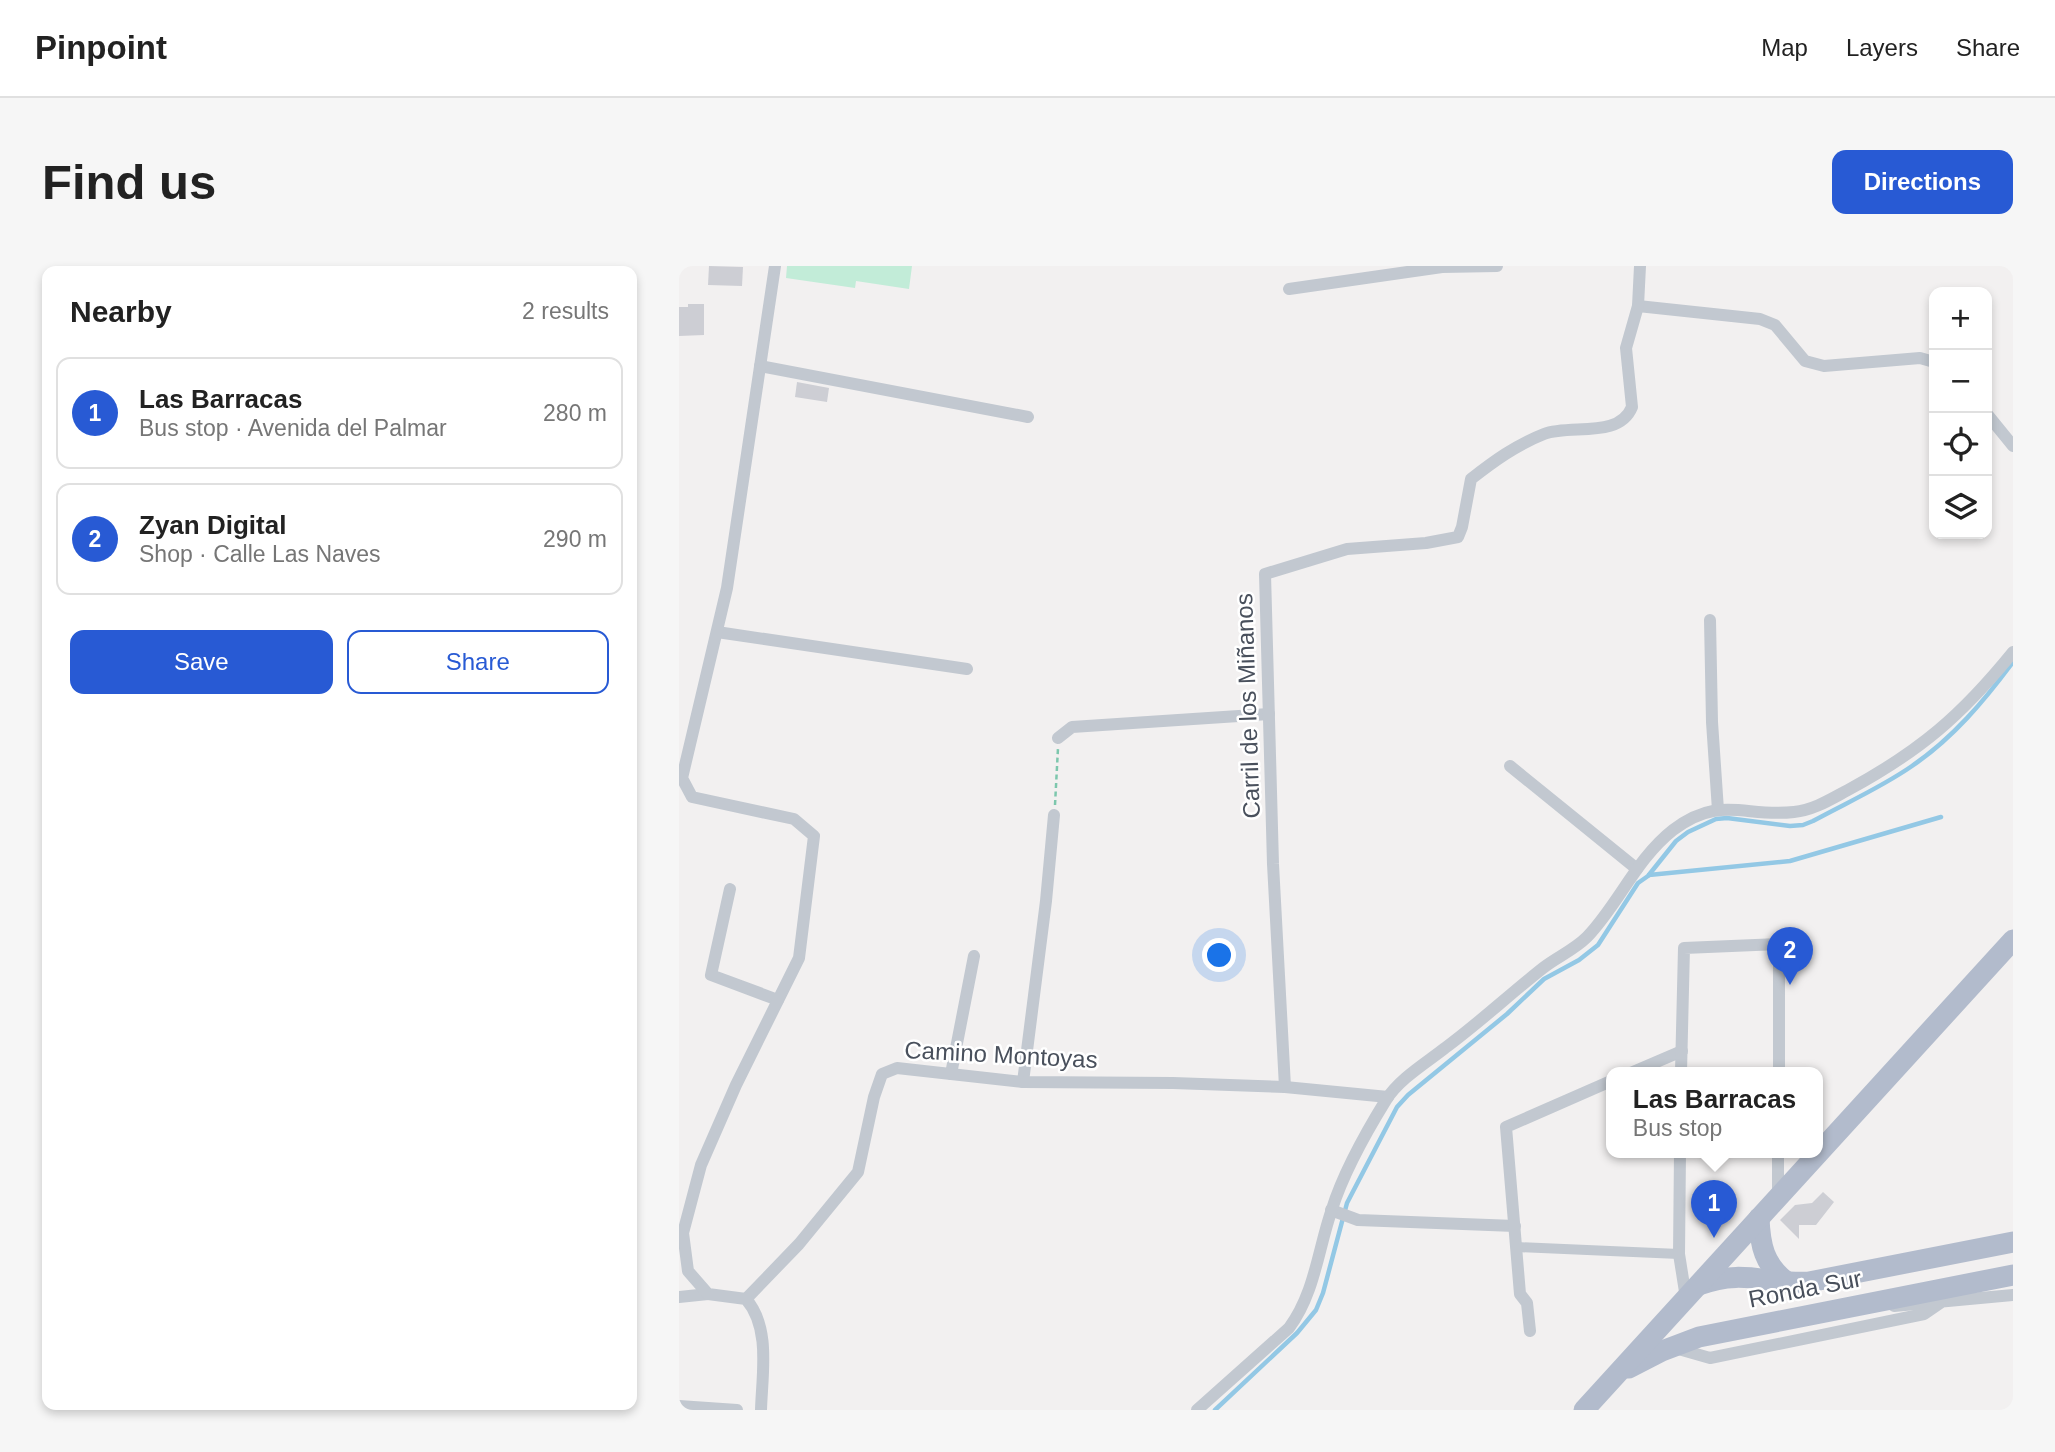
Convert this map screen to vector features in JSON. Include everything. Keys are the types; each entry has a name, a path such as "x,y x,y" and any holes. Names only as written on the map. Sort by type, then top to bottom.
{"main road":[{"path":"1823,1149 2013,940"},
{"path":"1584,1410 1814,1158"},
{"path":"1759,1218 1761,1244 1766,1259 1777,1275 1787,1282"},
{"name":"Ronda Sur","path":"1692,1292 1716,1279 1745,1276 1809,1282 2013,1242"},
{"path":"1815,1314 1801,1306 1800,1297 1804,1293 1874,1277 1897,1265"},
{"name":"Ronda Sur","path":"1615,1376 1671,1347 1709,1335 2013,1275"}],"street":[{"path":"708,1294 688,1271 683,1233 701,1165 736,1084 799,958 814,836 794,818 692,797 682,778 727,588 775,266"},
{"path":"1289,289 1442,267 1497,266"},
{"path":"1640,266 1638,306 1760,319 1775,325 1805,361 1824,366 1920,358 1929,361"},
{"name":"Carril de los Miñanos","path":"1285,1087 1273,864 1265,574 1347,549 1426,543 1458,537 1471,479 1503,453 1547,433 1608,426 1620,422 1632,407 1626,348 1638,306"},
{"path":"760,366 1028,417"},
{"path":"1992,420 2013,446"},
{"path":"1710,620 1712,722 1718,810"},
{"path":"717,632 967,668"},
{"path":"1197,1410 1289,1328 1297,1317 1309,1291 1331,1210 1341,1184 1388,1097 1546,966 1586,938 1637,869 1670,832 1693,818 1718,810 1739,808 1782,813 1805,810 1880,773 1944,728 2013,652"},
{"path":"1058,738 1072,727 1269,714"},
{"path":"1510,766 1637,869"},
{"path":"1023,1082 1054,815"},
{"path":"730,889 711,975 778,1000"},
{"path":"1681,1067 1684,948 1779,944 1779,1067"},
{"path":"951,1074 974,956"},
{"path":"1645,1067 1682,1051"},
{"name":"Camino Montoyas","path":"746,1299 799,1244 858,1172 874,1097 882,1074 897,1068 1023,1082 1285,1087 1388,1097"},
{"path":"1530,1331 1527,1303 1520,1294 1506,1127 1606,1084"},
{"path":"1680,1158 1679,1254 1692,1292"},
{"path":"1778,1158 1778,1198"},
{"path":"1331,1210 1358,1220 1515,1226"},
{"path":"1517,1247 1679,1254"},
{"path":"679,1297 708,1294 746,1299 756,1311 762,1331 761,1410"},
{"path":"1848,1308 1915,1306 2013,1295"},
{"path":"1671,1347 1710,1358 1924,1314 1940,1303"},
{"path":"679,1406 737,1410"}],"path":[{"path":"1054,815 1058,738"}],"green space":[{"path":"787,266 912,266 909,289 856,281 855,288 786,278"}],"building":[{"path":"709,266 743,267 742,286 708,285"},
{"path":"688,304 704,304 704,335 679,336 679,307 688,307"},
{"path":"797,382 829,388 827,402 795,397"},
{"path":"1823,1192 1834,1202 1816,1225 1799,1225 1799,1239 1780,1220 1795,1205 1812,1203"}],"waterway":[{"path":"1215,1410 1297,1333 1316,1310 1347,1203 1397,1107 1544,979 1579,960 1598,945 1638,883 1648,876 1676,841 1688,832 1716,819 1803,825 1864,795 1900,774 1941,743 1979,705 2013,662"},
{"path":"1649,875 1790,861 1941,817"}],"place":[{"name":"Zyan Digital","path":"1790,985"},
{"name":"Las Barracas","path":"1714,1238"}]}
